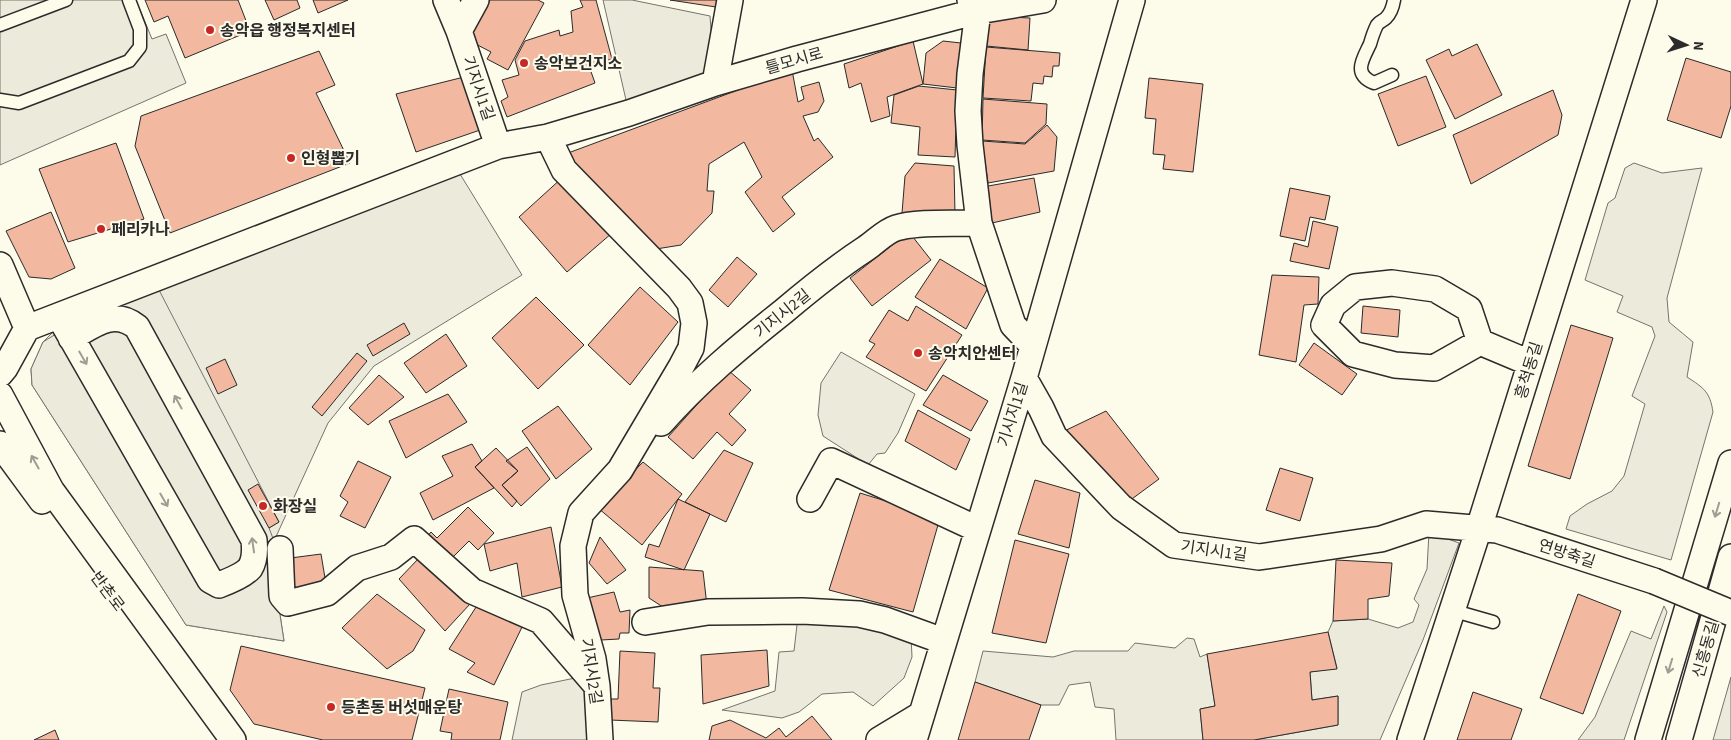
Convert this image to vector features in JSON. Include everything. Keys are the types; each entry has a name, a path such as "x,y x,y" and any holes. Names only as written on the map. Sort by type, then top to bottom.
{"street":[{"name":"기지시1길","path":"446,0 459,31 498,146"},
{"path":"459,31 476,0"},
{"path":"715,83 730,0"},
{"name":"틀모시로","path":"22,338 59,316 498,146 548,137 629,113 715,83 974,5 1044,0"},
{"name":"기시지1길","path":"914,740 1024,378 1132,0"},
{"name":"흥척동길","path":"1410,740 1479,528 1644,0"},
{"path":"974,5 968,111 970,146 980,223 1013,325 1033,346"},
{"name":"기지시2길","path":"548,137 564,170 673,281 690,303 694,322 691,348 620,470"},
{"name":"기지시2길","path":"600,740 597,686 593,659 575,595 573,546 581,512 682,400 736,349 841,265 881,236 896,228 915,225 980,223"},
{"path":"0,264 22,338 0,374"},
{"path":"1480,342 1434,368 1395,365 1353,354 1324,325 1333,305 1355,287 1392,283 1435,289 1469,309 1480,342 1530,363"},
{"path":"0,305 22,338"},
{"path":"59,316 210,580 219,585 230,581 250,568 255,553 254,540 137,327 128,320 116,318 101,321 72,338"},
{"name":"기지시1길","path":"1024,378 1054,436 1121,506 1174,545 1259,556 1382,539 1426,524 1479,528"},
{"path":"0,395 7,442 51,490 233,740"},
{"name":"반촌로","path":"7,442 128,618 215,740"},
{"path":"810,499 831,461 977,528"},
{"path":"1648,740 1731,463"},
{"name":"연방축길","path":"1479,528 1497,530 1654,581 1731,613"},
{"path":"280,549 282,596 288,603 327,593 357,568 391,557 414,539 472,591 541,622 597,686"},
{"name":"신흥동길","path":"1680,740 1731,557"},
{"path":"645,622 708,612 802,611 859,614 885,620 943,641"},
{"path":"879,740 922,714"}],"lane":[{"path":"0,25 66,0"},
{"path":"0,100 19,103 129,61 140,47 140,29 129,0"},
{"path":"1392,74 1374,83 1368,80 1362,73 1360,66 1375,28 1380,21 1386,18 1394,0"},
{"path":"1451,610 1493,622"}],"shaded area":[{"path":"0,0 136,0 152,39 166,34 186,83 0,165"},
{"path":"603,0 632,0 710,16 715,83 629,113"},
{"path":"1634,163 1662,173 1702,168 1667,298 1669,322 1693,342 1687,377 1698,384 1708,395 1713,412 1671,560 1566,529 1570,516 1587,504 1612,491 1624,476 1645,404 1632,396 1655,336 1652,327 1617,312 1623,296 1585,280 1608,203 1615,198 1625,168"},
{"path":"460,174 522,275 374,366 328,423 274,541 275,582 284,641 186,625 32,385 31,369 43,342 66,319 102,297"},
{"path":"159,290 279,522 269,528 274,541 275,582 284,641 186,625 32,385 31,369 43,342 77,321"},
{"path":"841,352 915,394 898,433 885,453 877,454 868,465 823,436 818,415 821,383"},
{"path":"1429,532 1459,543 1423,640 1380,740 1254,740 1338,725 1338,696 1312,700 1310,672 1337,668 1328,632 1333,621 1368,619 1398,628 1413,622 1419,605 1414,599 1427,569"},
{"path":"1664,606 1667,612 1624,740 1578,740 1595,717 1631,631 1651,639"},
{"path":"798,616 860,620 911,636 912,657 904,678 873,706 853,692 822,694 799,712 782,718 722,710 775,691 779,652 794,651"},
{"path":"1187,638 1194,639 1200,657 1207,654 1215,706 1200,709 1203,740 1116,740 1114,709 1095,707 1090,682 1069,685 1059,705 1041,705 975,682 983,651 1053,657 1074,651 1128,651 1135,643 1175,648"},
{"path":"580,677 597,686 600,740 512,740 522,692 541,685"},
{"path":"1731,677 1731,740 1713,740"}],"building":[{"path":"145,0 238,0 250,31 185,58 168,16 154,22"},
{"path":"265,0 297,0 300,8 274,20"},
{"path":"313,0 348,0 318,13"},
{"path":"490,0 538,0 544,3 508,70 487,59 491,52 468,40"},
{"name":"송악보건지소","path":"580,0 596,0 612,59 589,66 595,83 507,117 501,101 508,97 502,80 519,75 515,60 525,41 559,30 560,36 573,32 571,11 583,7"},
{"path":"670,0 717,0 716,7"},
{"path":"989,16 1030,18 1028,50 986,46"},
{"path":"913,41 923,84 887,97 890,116 871,122 861,83 849,88 844,64"},
{"path":"943,41 961,43 957,88 923,84 926,53"},
{"path":"1477,44 1502,95 1455,119 1426,60 1449,49 1452,56"},
{"path":"986,47 1060,53 1059,66 1053,66 1052,77 1044,76 1043,84 1033,83 1031,101 983,98"},
{"path":"319,51 335,85 316,93 350,163 170,233 135,146 141,116"},
{"path":"1686,58 1731,72 1731,106 1721,138 1667,120"},
{"path":"792,70 798,102 804,99 801,87 819,82 824,101 818,112 803,116 814,141 818,138 833,157 782,197 795,214 773,232 745,192 762,177 744,142 709,164 707,191 714,191 712,213 681,245 656,249 560,156"},
{"path":"1426,76 1446,127 1398,146 1378,94"},
{"path":"464,77 486,128 416,152 396,94"},
{"path":"1149,78 1203,84 1193,172 1163,169 1165,155 1153,154 1156,119 1145,118"},
{"path":"919,86 957,90 955,157 918,155 920,127 891,123 894,95"},
{"path":"1553,90 1562,115 1558,135 1471,184 1453,135"},
{"path":"983,99 1047,104 1046,124 1025,143 982,140"},
{"path":"1047,125 1057,137 1054,171 988,183 982,141 1025,144"},
{"path":"116,143 144,219 68,242 39,169"},
{"path":"915,163 954,166 955,214 902,213 905,176"},
{"path":"563,177 612,233 567,272 519,217"},
{"path":"1034,178 1040,212 992,223 988,186"},
{"path":"1290,188 1330,196 1325,220 1310,217 1305,241 1280,236"},
{"path":"51,212 75,268 51,279 29,277 6,231"},
{"path":"1313,221 1338,227 1329,269 1290,261 1294,243 1308,247"},
{"path":"909,232 931,260 872,306 850,278"},
{"path":"737,257 757,274 728,307 709,290"},
{"path":"940,259 988,288 966,329 915,297"},
{"path":"1272,275 1319,277 1318,304 1304,305 1296,362 1259,355"},
{"path":"640,287 678,322 630,385 588,345"},
{"path":"536,297 584,345 538,389 492,338"},
{"path":"916,306 962,335 926,391 866,357 875,344 869,341 889,310 908,321"},
{"path":"1363,306 1400,310 1398,337 1361,333"},
{"path":"404,323 410,334 373,356 367,345"},
{"path":"1571,325 1613,338 1570,479 1528,466"},
{"path":"446,334 467,366 426,393 404,363"},
{"path":"1314,343 1357,374 1342,395 1299,365"},
{"path":"357,353 367,361 322,416 312,407"},
{"path":"225,359 237,385 218,394 206,368"},
{"path":"728,370 751,390 729,414 746,430 732,446 717,432 693,459 668,437"},
{"path":"379,375 404,397 368,425 349,408"},
{"path":"943,375 988,401 971,431 923,405"},
{"path":"448,394 467,422 406,458 389,421"},
{"path":"558,406 592,449 556,479 522,431"},
{"path":"918,410 970,439 956,470 905,441"},
{"path":"1106,411 1159,479 1121,507 1054,436"},
{"path":"472,444 482,461 475,467 494,488 433,520 420,493 453,476 442,456"},
{"path":"527,447 550,479 521,506 502,485 518,471 506,461"},
{"path":"496,448 518,471 502,485 517,501 512,507 475,467"},
{"path":"724,450 753,463 726,522 685,502"},
{"path":"358,461 391,477 365,528 340,516 348,502 340,496"},
{"path":"643,462 682,494 642,545 598,508"},
{"path":"1280,468 1313,478 1300,521 1266,510"},
{"path":"1035,480 1080,493 1069,548 1018,534"},
{"name":"화장실","path":"258,484 279,522 269,528 248,490"},
{"path":"860,493 940,518 913,612 829,590"},
{"path":"678,499 710,514 684,570 645,557 649,544 659,547"},
{"path":"468,507 494,533 478,550 469,541 446,564 423,541 431,532 437,538"},
{"path":"551,527 562,587 522,597 517,563 490,571 484,544"},
{"path":"600,537 626,570 607,584 589,563"},
{"path":"1015,540 1069,554 1046,643 992,633"},
{"path":"321,554 326,584 288,590 283,559"},
{"path":"420,557 470,604 445,631 399,579"},
{"path":"1336,560 1392,563 1389,596 1368,599 1368,619 1333,621"},
{"path":"649,567 703,571 707,606 666,609 649,598"},
{"path":"614,592 620,612 630,610 629,633 620,633 619,639 601,640 587,598"},
{"path":"377,594 425,630 413,651 387,669 342,628"},
{"path":"1578,594 1621,611 1583,714 1540,698"},
{"path":"478,604 523,625 494,685 467,672 475,663 449,649"},
{"path":"1328,632 1337,669 1310,672 1312,700 1338,696 1338,725 1254,740 1203,740 1200,709 1215,706 1207,654"},
{"name":"등촌동 버섯매운탕","path":"241,646 425,688 412,740 323,740 254,724 230,690"},
{"path":"767,650 769,686 703,704 701,655"},
{"path":"620,651 655,653 653,688 660,688 658,722 610,720 611,699 618,699"},
{"path":"975,682 1041,705 1029,740 958,740"},
{"path":"449,689 508,702 500,740 451,740 452,733 440,731"},
{"path":"1473,692 1522,709 1511,740 1457,740"},
{"path":"812,716 832,740 709,740 712,726 730,720 766,738 779,728 786,737"},
{"path":"55,730 59,740 34,740"}],"place":[{"name":"송악읍 행정복지센터","path":"210,30"},
{"name":"송악보건지소","path":"524,63"},
{"name":"인형뽑기","path":"291,158"},
{"name":"페리카나","path":"101,229"},
{"name":"송악치안센터","path":"918,353"},
{"name":"화장실","path":"263,506"},
{"name":"등촌동 버섯매운탕","path":"331,707"}]}
